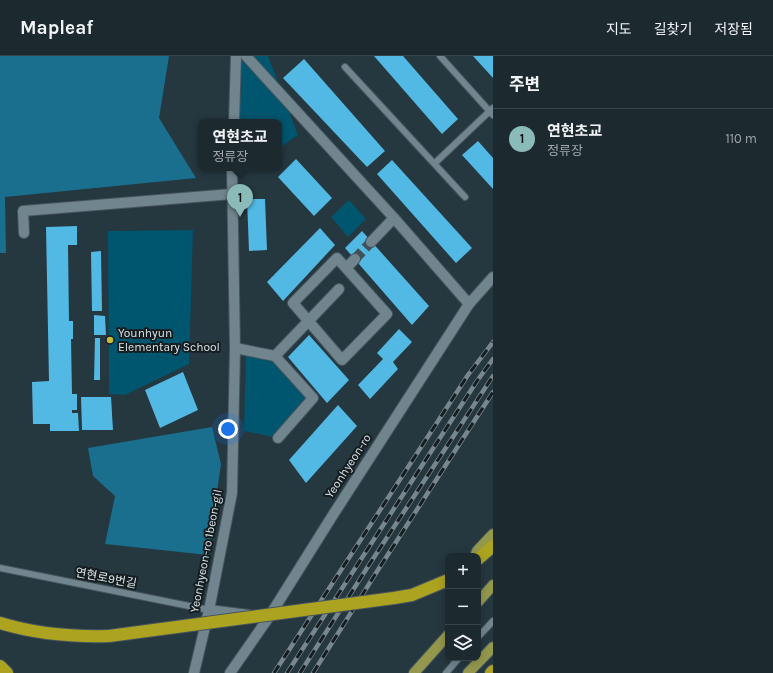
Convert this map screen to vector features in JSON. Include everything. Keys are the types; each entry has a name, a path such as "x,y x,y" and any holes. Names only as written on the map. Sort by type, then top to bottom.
{"highway":[{"path":"481,556 493,546"},
{"path":"0,622 57,635 82,637 109,636 394,598 412,595 445,581"},
{"path":"0,666 7,673"}],"main road":[{"path":"476,553 493,534"},
{"path":"481,599 493,585"},
{"path":"414,673 445,637"},
{"path":"468,673 493,647"}],"street":[{"path":"234,119 236,56"},
{"path":"246,56 394,218 469,304"},
{"name":"Yeonhyeon-ro 1beon-gil","path":"194,673 209,610 232,493 235,348 232,171"},
{"path":"24,232 23,211 232,194"},
{"path":"371,242 394,218"},
{"path":"337,258 346,268 387,314 342,360 294,304 337,258"},
{"path":"346,268 354,259"},
{"name":"Yeonhyeon-ro","path":"230,673 269,617 469,304 493,276"},
{"path":"275,356 340,290"},
{"path":"235,348 275,356 313,398 278,438"},
{"path":"209,610 269,617"}],"lane":[{"path":"435,163 492,112 440,56"},
{"path":"345,67 465,196"},
{"name":"연현로9번길","path":"0,568 209,610"},
{"path":"481,635 493,621"},
{"path":"446,673 456,661"}],"shaded area":[{"path":"0,56 169,56 159,118 196,178 5,197 6,253 0,253"},
{"path":"236,56 268,56 298,135 282,146 282,119 234,119"},
{"path":"349,200 366,219 348,237 331,217"},
{"path":"193,230 189,364 125,395 109,394 108,231"},
{"path":"246,351 275,356 313,398 278,438 244,431"},
{"path":"212,427 221,464 208,555 105,544 115,496 93,476 88,448"}],"building":[{"path":"374,56 403,56 458,119 442,134"},
{"path":"473,56 493,56 493,78"},
{"path":"304,59 385,151 367,167 283,78"},
{"path":"478,141 493,158 493,189 462,155"},
{"path":"296,159 332,198 314,216 278,177"},
{"path":"392,160 472,248 456,263 377,174"},
{"path":"247,199 265,199 267,250 249,251"},
{"path":"77,226 77,245 68,245 69,321 73,321 73,339 71,339 72,394 77,394 77,410 72,410 72,413 78,413 79,431 50,431 50,424 33,424 32,382 49,381 46,227"},
{"path":"320,228 335,245 283,301 267,282"},
{"path":"362,231 429,306 412,325 345,248"},
{"path":"101,251 102,311 92,311 91,252"},
{"path":"94,315 105,316 106,335 94,335"},
{"path":"399,329 412,342 393,362 398,369 370,399 358,385 383,359 377,353"},
{"path":"309,335 349,380 327,403 288,357"},
{"path":"95,338 100,338 100,380 94,380"},
{"path":"183,372 198,410 160,428 145,390"},
{"path":"81,397 111,397 113,430 82,430"},
{"path":"338,405 357,426 306,483 289,460"}],"tunnel":[{"path":"355,259 371,242"}],"railway":[{"path":"274,673 468,375 493,342"},
{"path":"287,673 477,381 493,359"},
{"path":"300,673 493,376"},
{"path":"313,673 493,392"}],"place":[{"name":"연현초교","path":"240,217"},
{"name":"Younhyun Elementary School","path":"110,340"}]}
